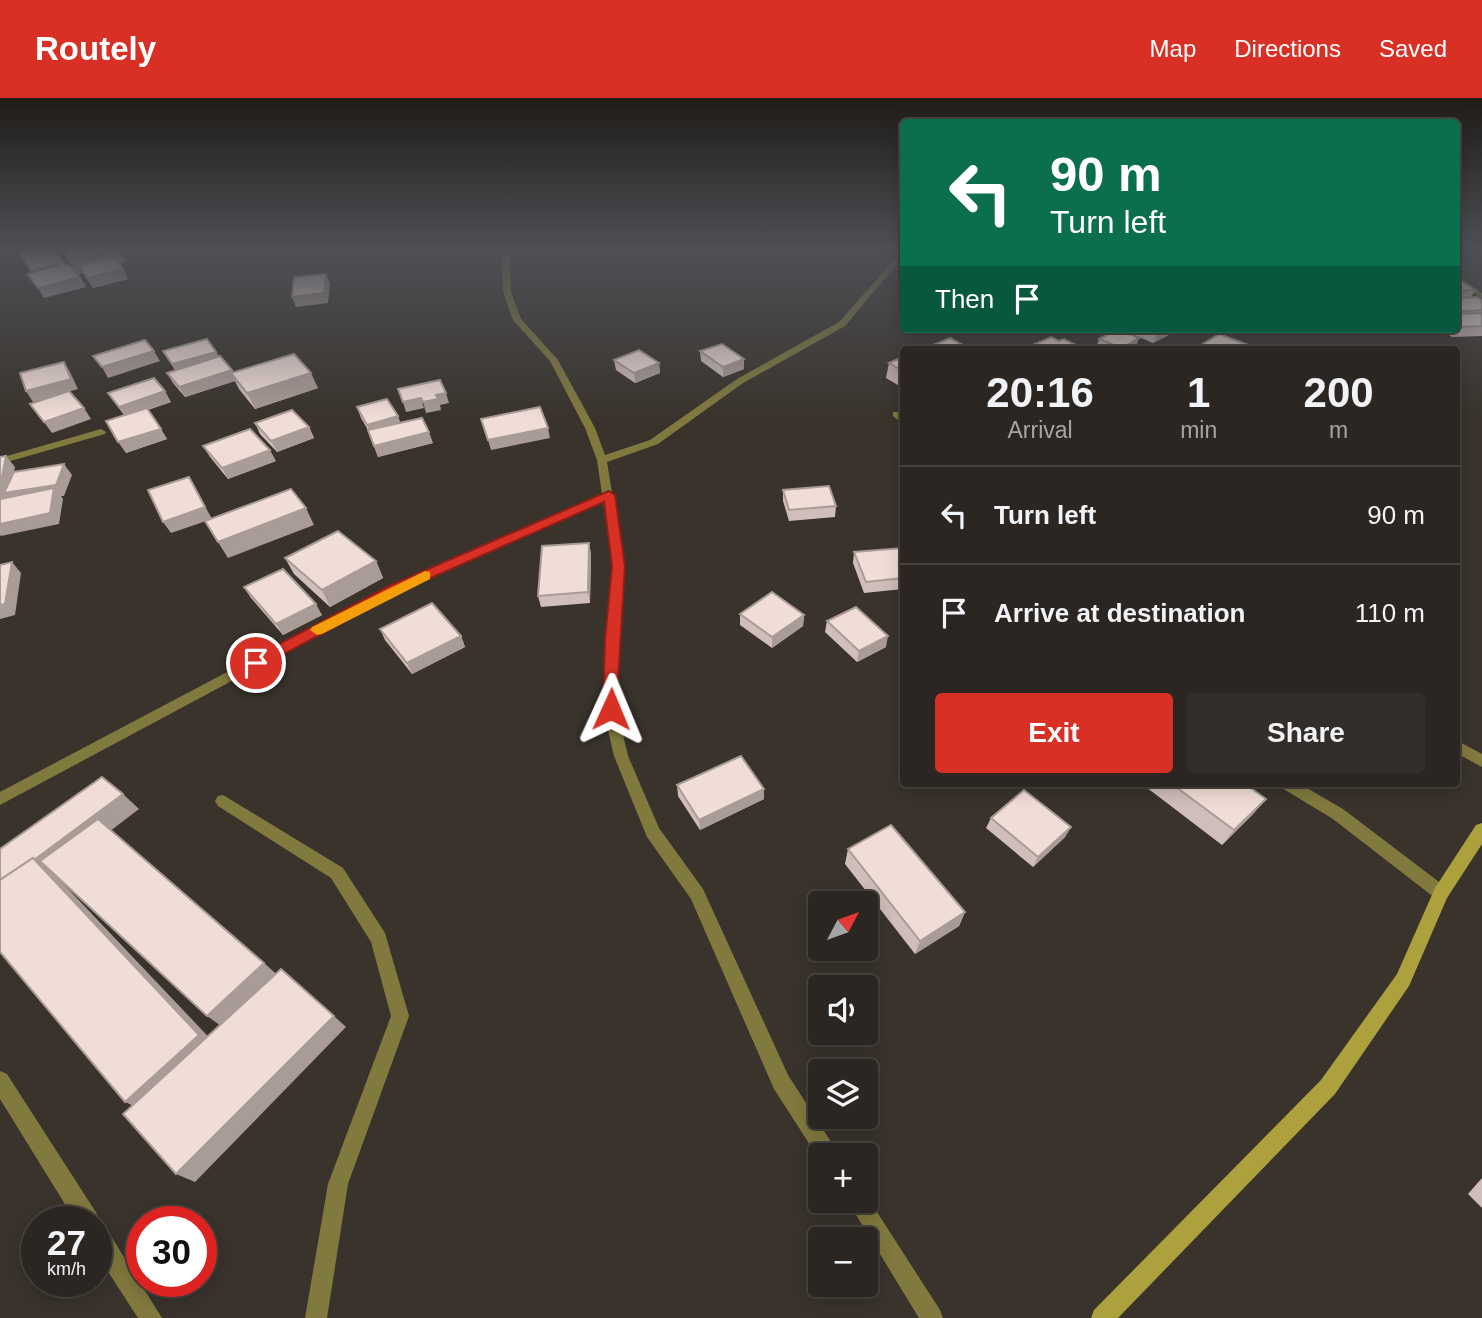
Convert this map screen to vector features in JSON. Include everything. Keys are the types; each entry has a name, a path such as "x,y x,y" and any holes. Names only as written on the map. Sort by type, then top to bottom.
{"street":[{"path":"511,304 517,320 554,360 590,428 602,460 618,566 612,639 611,709 621,756 653,832 697,894 781,1082 820,1143"},
{"path":"602,460 654,442 740,382 842,324 859,304"},
{"path":"0,461 101,432"},
{"path":"0,799 396,588 609,495"},
{"path":"1460,748 1482,761"},
{"path":"1292,787 1338,814 1441,893"},
{"path":"223,801 337,873 379,939 400,1017 338,1184 316,1318"},
{"path":"1102,1318 1328,1087 1403,980 1441,893 1482,830"},
{"path":"0,1081 79,1206"},
{"path":"865,1213 932,1318"},
{"path":"112,1258 151,1318"}],"building":[{"path":"1460,304 1482,304 1482,310 1460,312"},
{"path":"1482,313 1482,326 1460,327 1460,314"},
{"path":"1110,333 1127,333 1139,338 1125,346 1116,346 1099,339"},
{"path":"1219,334 1251,346 1199,346"},
{"path":"1051,337 1059,341 1064,339 1078,346 1030,346"},
{"path":"950,338 965,346 931,346"},
{"path":"207,339 216,352 172,364 163,351"},
{"path":"145,340 154,351 102,367 93,356"},
{"path":"722,344 744,359 723,367 700,351"},
{"path":"639,350 659,363 634,373 614,360"},
{"path":"294,354 311,373 247,393 231,373"},
{"path":"220,356 232,370 179,387 167,373"},
{"path":"900,358 900,369 889,363"},
{"path":"64,362 71,379 26,391 20,373"},
{"path":"154,378 165,391 119,407 108,393"},
{"path":"440,380 446,393 436,395 438,399 423,402 421,398 403,402 398,389"},
{"path":"69,391 84,408 44,422 30,404"},
{"path":"387,399 398,416 367,425 357,407"},
{"path":"540,407 548,428 488,440 481,419"},
{"path":"147,408 161,429 118,442 106,421"},
{"path":"292,410 309,427 271,441 255,423"},
{"path":"422,418 429,432 374,446 368,430"},
{"path":"250,429 270,450 222,468 203,446"},
{"path":"6,456 0,487 0,457"},
{"path":"64,464 56,485 4,493 14,472"},
{"path":"189,477 205,507 163,522 148,490"},
{"path":"829,486 836,506 789,510 783,490"},
{"path":"54,488 50,513 0,524 0,499"},
{"path":"291,489 306,508 218,542 205,521"},
{"path":"338,531 376,561 322,590 285,558"},
{"path":"589,543 588,592 538,596 542,546"},
{"path":"900,548 900,578 866,582 854,552"},
{"path":"12,562 5,604 0,605 0,565"},
{"path":"283,569 316,604 276,624 244,587"},
{"path":"772,592 804,615 772,637 740,614"},
{"path":"432,603 461,636 407,663 380,629"},
{"path":"856,607 888,636 859,651 827,621"},
{"path":"741,756 764,789 699,820 677,785"},
{"path":"102,777 123,794 34,860 33,858 0,880 0,849"},
{"path":"1176,787 1249,787 1266,799 1234,830"},
{"path":"1024,790 1071,827 1038,857 991,818"},
{"path":"98,819 264,963 207,1016 40,861"},
{"path":"891,825 965,912 920,941 848,849"},
{"path":"33,858 199,1035 125,1102 0,952 0,880"},
{"path":"281,969 334,1016 176,1174 123,1114"}],"slow traffic":[{"path":"317,630 396,588 425,576"}],"route":[{"path":"256,663 396,588 609,495 618,566 612,639 611,709"}]}
